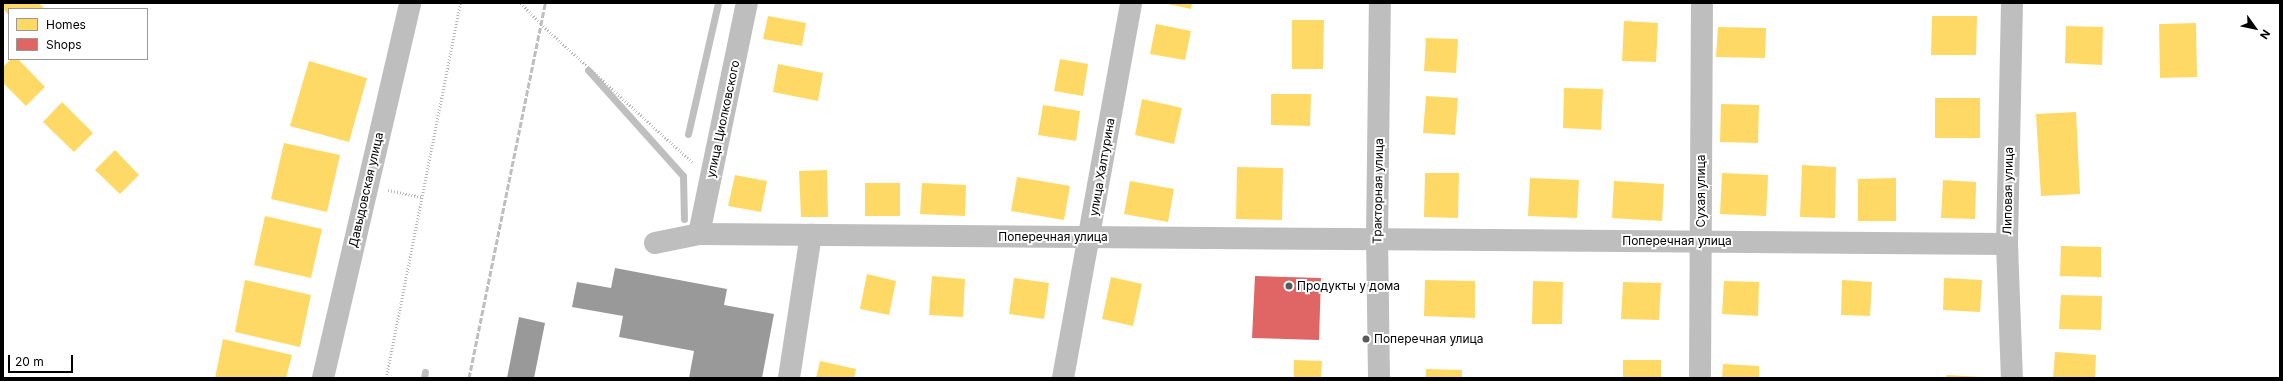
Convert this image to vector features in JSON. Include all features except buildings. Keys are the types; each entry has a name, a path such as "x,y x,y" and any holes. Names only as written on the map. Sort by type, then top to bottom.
{"street":[{"name":"Давыдовская улица","path":"323,378 366,185 410,3"},
{"name":"улица Циолковского","path":"699,234 747,3"},
{"name":"улица Халтурина","path":"1063,378 1131,3"},
{"name":"Тракторная улица","path":"1380,3 1377,239 1380,378"},
{"name":"Сухая улица","path":"1700,378 1702,3"},
{"name":"Липовая улица","path":"2012,3 2007,244 2012,378"},
{"name":"Поперечная улица","path":"655,243 699,234 2007,244"},
{"path":"788,378 811,235"}],"path":[{"path":"386,378 460,3"},
{"path":"521,3 696,165"},
{"path":"366,185 422,197"}],"waterway":[{"path":"688,134 718,3"},
{"path":"588,70 683,176 684,219"},
{"path":"424,378 425,372"}],"railway":[{"path":"469,378 545,3"}],"place":[{"name":"Продукты у дома","path":"1289,286"},
{"name":"Поперечная улица","path":"1366,339"}]}
